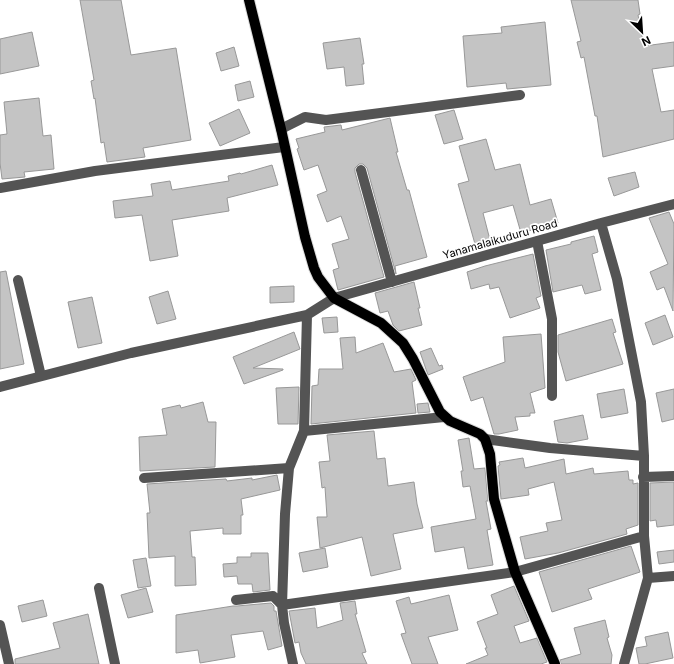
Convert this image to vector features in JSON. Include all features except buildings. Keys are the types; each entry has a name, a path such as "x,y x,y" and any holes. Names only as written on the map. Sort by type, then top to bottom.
{"main road":[{"path":"249,0 281,129 305,237 314,268 334,298 381,323 403,343 444,417 480,434 485,440 490,454 494,499 515,572 555,664"}],"street":[{"path":"281,129 305,117 326,120 520,95"},
{"path":"0,188 95,171 284,147"},
{"path":"361,170 392,282"},
{"name":"Yanamalaikuduru Road","path":"307,315 334,298 674,204"},
{"path":"601,223 617,279 641,402 644,456 644,536 648,578 624,664"},
{"path":"537,241 552,319 552,396"},
{"path":"18,280 41,376"},
{"path":"0,387 131,353 307,315 304,431 289,468 285,514 282,605 284,623 293,664"},
{"path":"304,431 444,417"},
{"path":"485,440 550,448 644,456"},
{"path":"144,478 289,468"},
{"path":"644,477 674,476"},
{"path":"282,605 515,572 644,536"},
{"path":"648,578 674,576"},
{"path":"99,588 115,664"},
{"path":"236,600 273,596 282,605"},
{"path":"0,625 9,664"}]}
